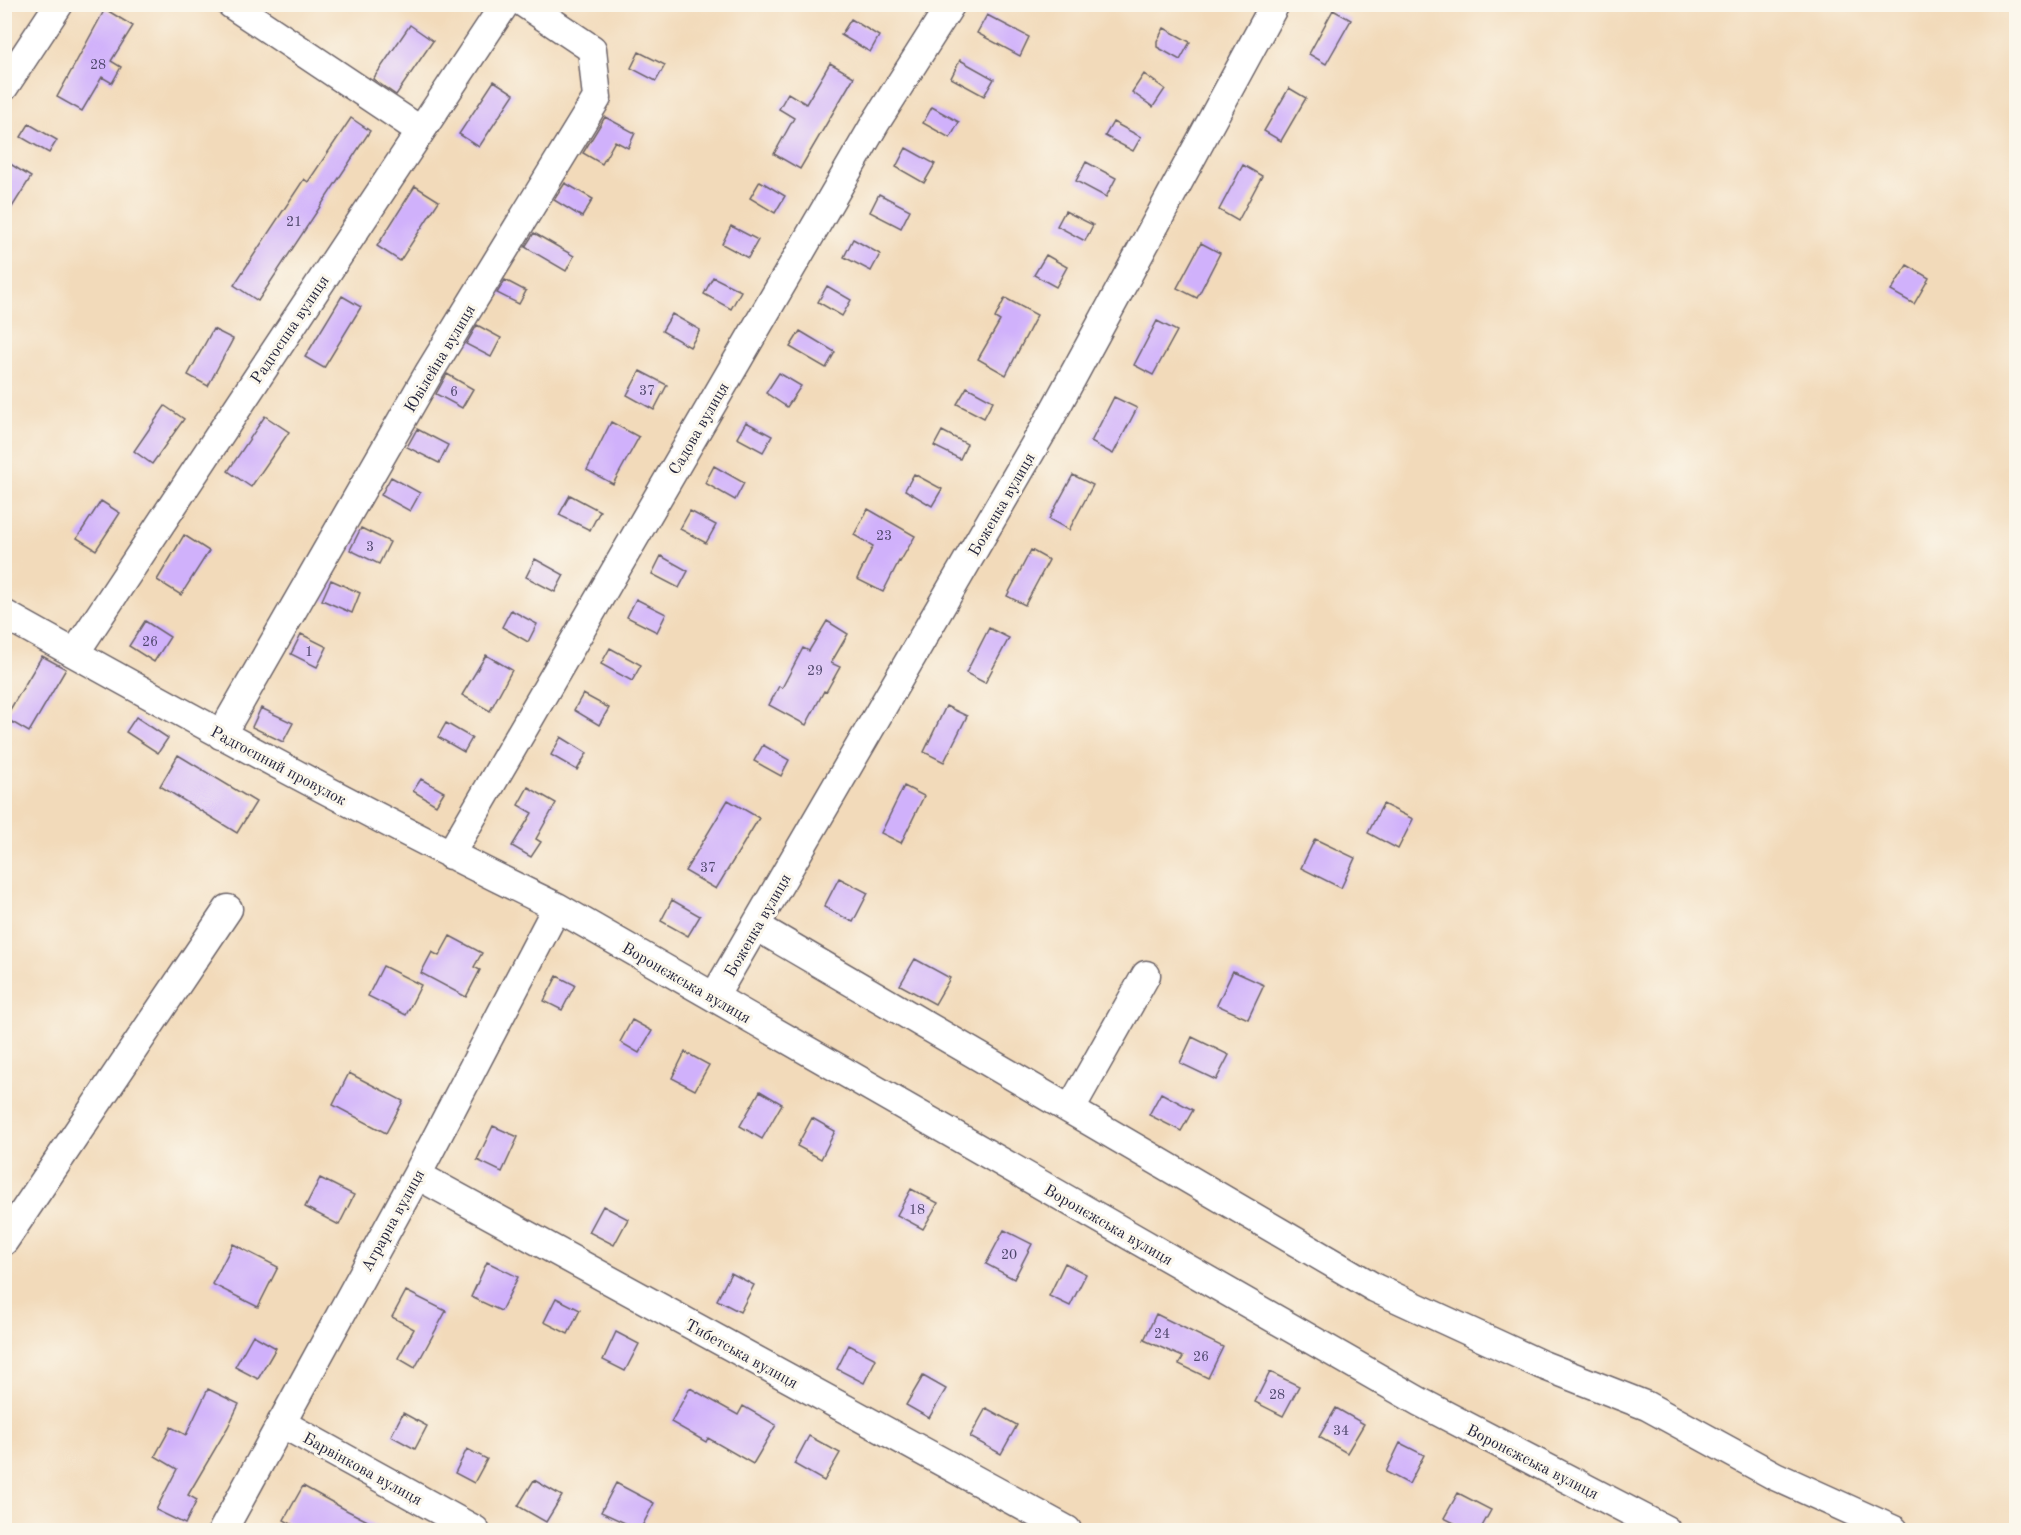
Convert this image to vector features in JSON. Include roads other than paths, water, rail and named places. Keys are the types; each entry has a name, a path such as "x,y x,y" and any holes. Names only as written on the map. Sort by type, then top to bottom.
{"street":[{"path":"4,87 59,4"},
{"path":"231,4 421,131"},
{"name":"Радгоспна вулиця","path":"75,653 505,4"},
{"name":"Ювілейна вулиця","path":"221,735 430,371 597,98 592,48 525,4"},
{"name":"Садова вулиця","path":"450,855 876,122 951,4"},
{"name":"Боженка вулиця","path":"714,997 1048,422 1275,4"},
{"name":"Радгоспний провулок","path":"4,614 221,735 450,855 557,907"},
{"name":"Воронєжська вулиця","path":"557,907 1420,1402 1666,1530"},
{"name":"Аграрна вулиця","path":"223,1530 417,1175 557,907"},
{"path":"4,1241 228,909"},
{"path":"756,926 1071,1108 1219,1198 1375,1288 1540,1364 1647,1406 1775,1476 1894,1530"},
{"path":"1071,1108 1146,975"},
{"name":"Тибетська вулиця","path":"417,1175 1067,1530"},
{"name":"Барвінкова вулиця","path":"281,1423 476,1530"}]}
